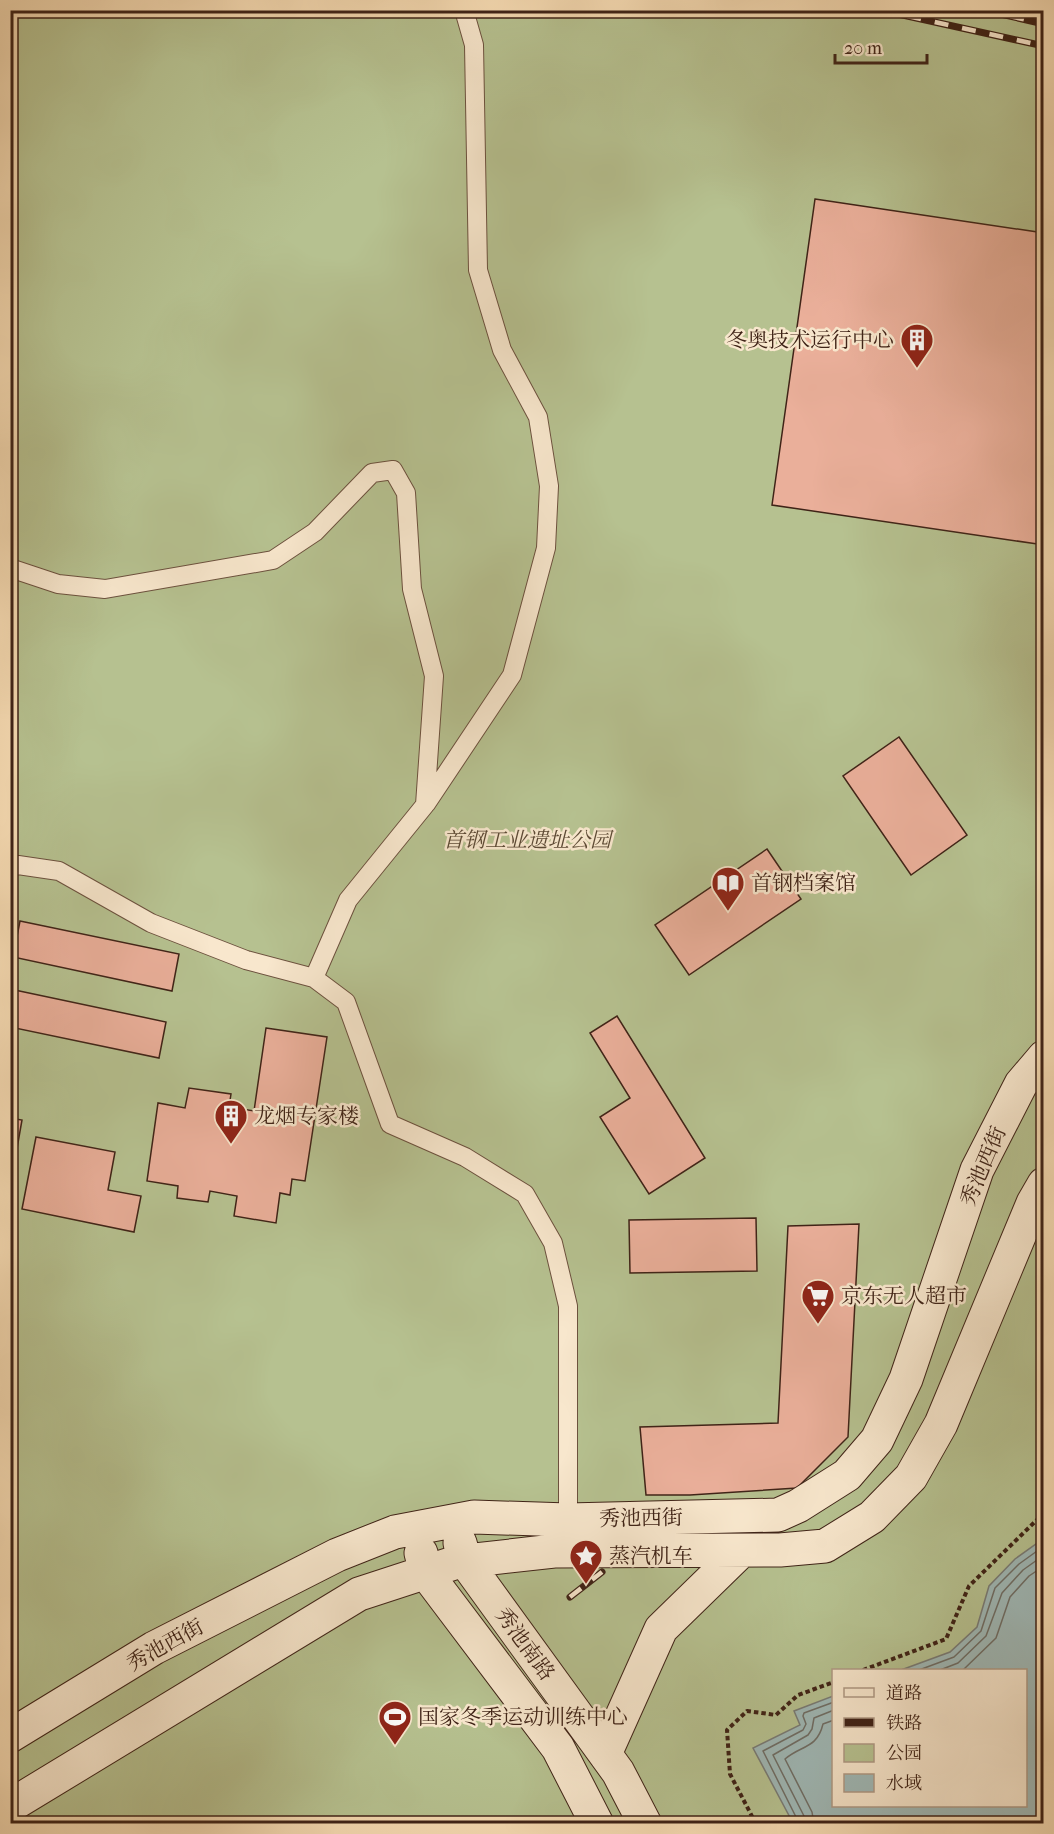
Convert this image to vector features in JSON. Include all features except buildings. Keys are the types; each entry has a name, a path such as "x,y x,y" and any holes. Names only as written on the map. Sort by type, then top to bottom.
{"street":[{"name":"秀池西街","path":"10,1806 359,1594 465,1562 568,1536 777,1515 798,1506 848,1475 877,1440 906,1379 977,1170 1021,1084 1044,1056"},
{"name":"秀池西街","path":"10,1736 154,1648 336,1555 394,1532 474,1517 568,1536 741,1551 825,1546 872,1517 911,1477 941,1424 1033,1203 1044,1184"},
{"name":"秀池南路","path":"454,1521 465,1562 618,1772 645,1824"},
{"name":"秀池南路","path":"415,1528 426,1573 558,1748 597,1824"},
{"path":"605,1754 661,1629 741,1551"}],"lane":[{"path":"314,978 348,900 425,805 512,675 546,548 549,486 538,417 502,350 478,270 474,45 464,10"},
{"path":"10,568 58,584 105,589 273,560 315,532 372,472 393,470 406,493 412,590 434,676 425,805"},
{"path":"10,868 18,865 59,871 151,923 246,960 314,978 346,1002 390,1124 465,1157 525,1194 554,1243 568,1306 568,1536"}],"path":[{"path":"867,1669 946,1639 969,1586 1044,1513"},
{"path":"756,1824 730,1774 727,1730 747,1711 776,1715 798,1695 832,1683"}],"green space":[{"name":"首钢工业遗址公园","path":"10,11 1043,11 1043,1823 11,1823"}],"water":[{"path":"1043,1539 1043,1823 793,1823 753,1748 800,1725 794,1711 832,1696 832,1807 1027,1807 1027,1669 904,1669 950,1652 977,1627 989,1586 1015,1559"}],"railway":[{"path":"880,10 1044,46"},
{"path":"983,10 1044,24"},
{"path":"570,1597 602,1572"}],"place":[{"name":"冬奥技术运行中心","path":"917,369"},
{"name":"首钢档案馆","path":"728,912"},
{"name":"龙烟专家楼","path":"231,1145"},
{"name":"京东无人超市","path":"818,1325"},
{"name":"蒸汽机车","path":"586,1585"},
{"name":"国家冬季运动训练中心","path":"395,1746"}]}
